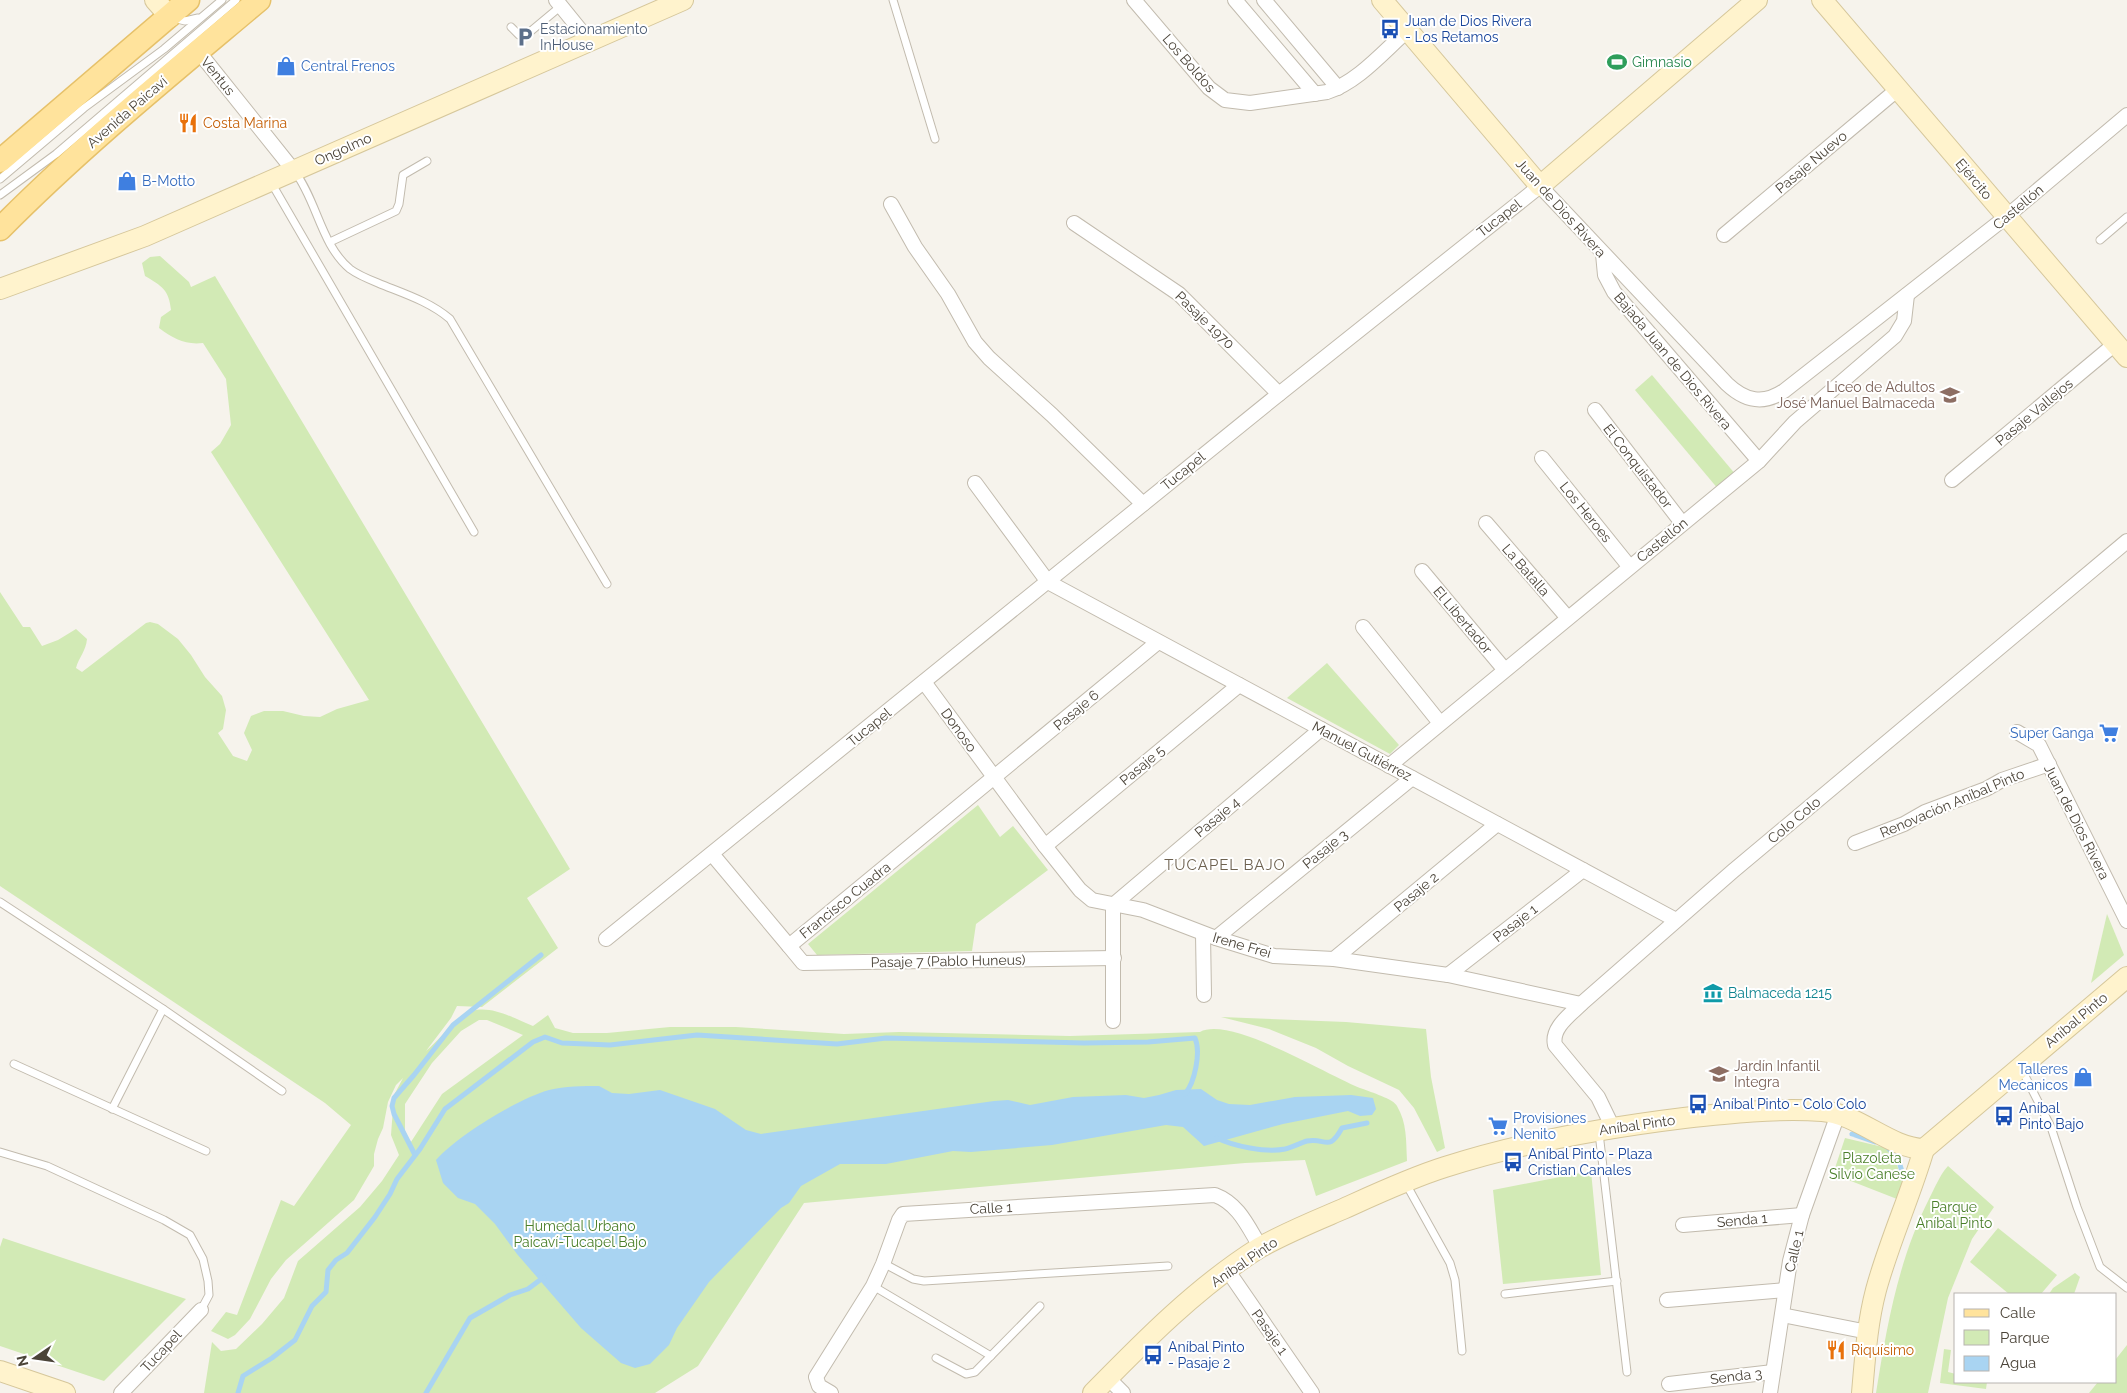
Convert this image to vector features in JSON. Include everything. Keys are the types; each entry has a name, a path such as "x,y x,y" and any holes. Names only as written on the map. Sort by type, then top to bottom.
{"main road":[{"name":"Avenida Paicaví","path":"0,229 59,172 259,0"},
{"path":"0,161 163,8 195,9"}],"street":[{"name":"Ongolmo","path":"0,289 125,245 683,0"},
{"name":"Los Boldos","path":"1134,0 1209,88 1225,100 1250,103 1315,94 1338,88"},
{"path":"1235,0 1315,94"},
{"path":"1264,0 1338,88 1351,80 1408,30"},
{"name":"Juan de Dios Rivera","path":"1382,0 1540,186 1603,254 1727,384 1742,396 1755,400"},
{"name":"Tucapel","path":"606,939 1279,394 1540,186 1757,0"},
{"name":"Ejército","path":"1822,0 2121,350"},
{"path":"558,3 590,42"},
{"name":"Ventus","path":"198,52 294,171"},
{"name":"Pasaje Nuevo","path":"1724,235 1898,90"},
{"name":"Castellón","path":"1755,400 1769,399 1784,391 2006,217 2127,115"},
{"path":"891,204 915,247 948,294 975,342 989,358 1052,414 1143,504"},
{"name":"Pasaje 1970","path":"1074,223 1179,294 1279,394"},
{"name":"Bajada Juan de Dios Rivera","path":"1603,254 1605,275 1614,292 1758,461"},
{"name":"Castellón","path":"1389,766 1758,461 1795,422 1895,336 1904,321 1907,295"},
{"name":"Pasaje Vallejos","path":"1952,480 2121,350"},
{"name":"El Conquistador","path":"1595,410 1682,523"},
{"name":"Los Heroes","path":"1542,458 1629,566"},
{"path":"975,482 1048,582"},
{"name":"La Batalla","path":"1486,523 1567,617"},
{"name":"Colo Colo","path":"1606,1129 1598,1096 1555,1045 1554,1035 1556,1030 1581,1004 1676,920 2127,541"},
{"name":"El Libertador","path":"1422,571 1504,670"},
{"name":"Manuel Gutiérrez","path":"1048,582 1676,920"},
{"path":"1363,627 1440,723"},
{"name":"Pasaje 6","path":"994,778 1158,642"},
{"name":"Donoso","path":"924,682 994,778"},
{"name":"Pasaje 5","path":"1045,846 1239,685"},
{"name":"Pasaje 4","path":"1113,905 1321,729"},
{"name":"Juan de Dios Rivera","path":"2017,732 2039,745 2127,921"},
{"name":"Renovación Aníbal Pinto","path":"1855,843 1904,824 1925,812 1986,789 2002,780 2049,764"},
{"name":"Irene Frei","path":"994,778 1045,846 1087,897 1100,903 1142,910 1209,936 1274,956 1334,959 1448,975 1581,1004"},
{"name":"Francisco Cuadra","path":"712,854 789,946 994,778"},
{"name":"Pasaje 3","path":"1209,936 1412,778"},
{"name":"Pasaje 2","path":"1334,959 1497,824"},
{"name":"Pasaje 1","path":"1448,975 1583,870"},
{"path":"1113,905 1113,1021"},
{"path":"1204,995 1209,936"},
{"name":"Pasaje 7 (Pablo Huneus)","path":"789,946 803,963 1114,958"},
{"name":"Aníbal Pinto","path":"1093,1393 1181,1308 1261,1248 1304,1226 1405,1182 1443,1167 1477,1157 1606,1129 1747,1112 1806,1111 1838,1114 1901,1144 1915,1149 1924,1149 2127,978"},
{"name":"Calle 1","path":"1770,1393 1785,1290 1802,1215 1838,1114"},
{"path":"1862,1393 1868,1332 1876,1292 1892,1238 1916,1178 1924,1149"},
{"name":"Calle 1","path":"831,1393 819,1386 816,1377 873,1286 900,1216 907,1213 1215,1195 1227,1199 1236,1208 1261,1248"},
{"name":"Senda 1","path":"1683,1225 1802,1215"},
{"name":"Pasaje 1","path":"1228,1271 1312,1393"},
{"path":"1667,1300 1785,1290"},
{"name":"Tucapel","path":"121,1393 200,1310"},
{"path":"1782,1315 1868,1332"},
{"path":"0,1371 65,1393"},
{"name":"Senda 3","path":"1670,1384 1773,1372"},
{"path":"1108,1378 1124,1393"}],"lane":[{"path":"0,180 84,108 146,63 195,9 222,0"},
{"path":"0,195 56,154 236,0"},
{"path":"893,0 935,139"},
{"path":"511,27 519,35 525,36 558,3"},
{"path":"330,242 396,211 399,204 403,175 427,161"},
{"path":"294,171 303,183 330,242 337,254 350,269 363,277 430,304 450,319 607,584"},
{"path":"270,181 474,532"},
{"path":"2100,240 2127,217"},
{"path":"0,902 282,1091"},
{"path":"112,1109 162,1009"},
{"path":"14,1064 206,1151"},
{"path":"2021,1067 2051,1127 2077,1207 2100,1268 2127,1288"},
{"path":"1606,1129 1617,1281 1627,1372"},
{"path":"0,1152 47,1166 164,1220 190,1235 203,1259 208,1281 209,1295 200,1310"},
{"path":"1405,1182 1450,1263 1455,1280 1462,1351"},
{"path":"883,1263 913,1279 924,1281 1168,1266"},
{"path":"1504,1294 1617,1281"},
{"path":"873,1286 991,1356"},
{"path":"936,1358 966,1374 975,1372 1040,1306"}],"green space":[{"name":"Humedal Urbano Paicaví-Tucapel Bajo","path":"160,256 189,282 191,287 215,276 570,869 527,898 558,948 482,1007 457,1006 451,1018 426,1051 463,1016 480,1010 498,1012 533,1026 548,1015 555,1028 573,1033 607,1033 670,1027 736,1027 844,1034 899,1032 1070,1036 1200,1032 1215,1029 1234,1032 1256,1039 1395,1103 1403,1119 1407,1161 1316,1196 1305,1160 1245,1163 804,1203 698,1366 655,1393 204,1393 212,1342 221,1351 236,1349 262,1324 284,1298 298,1261 360,1207 382,1181 399,1155 391,1135 394,1095 403,1078 396,1085 388,1102 383,1128 374,1154 374,1166 354,1200 286,1260 271,1279 250,1319 235,1335 228,1339 211,1331 226,1312 237,1315 281,1200 294,1206 351,1125 325,1103 0,886 0,592 23,627 30,627 42,646 58,640 76,629 87,639 76,668 82,672 146,623 158,624 178,639 205,677 222,696 226,710 223,729 218,733 233,756 247,761 252,750 244,733 251,716 264,711 283,711 304,716 320,717 337,709 369,700 211,452 220,444 231,425 226,379 203,343 191,343 180,340 159,328 161,317 171,310 164,289 145,276 142,263 150,257","holes":["479,1020 487,1020 523,1035 442,1094 409,1145 405,1132 405,1104 432,1063 461,1031"]},
{"path":"1652,375 1736,475 1719,490 1635,390"},
{"path":"1327,663 1399,745 1390,754 1287,698"},
{"path":"978,805 1000,837 1013,826 1048,870 976,924 972,951 817,955 808,944"},
{"path":"2107,914 2124,955 2091,983"},
{"path":"1221,1017 1346,1022 1426,1029 1431,1077 1445,1148 1437,1152 1414,1108 1399,1090 1348,1066 1316,1048 1269,1029"},
{"name":"Plazoleta Silvio Canese","path":"1845,1138 1887,1148 1895,1159 1903,1183 1897,1199 1833,1174"},
{"name":"Parque Aníbal Pinto","path":"1948,1166 1994,1207 1972,1239 1948,1298 1928,1393 1876,1393 1889,1318 1909,1246 1937,1182"},
{"path":"1591,1171 1601,1275 1503,1284 1493,1190"},
{"path":"1998,1228 2057,1275 2042,1293 2008,1293 1970,1262"},
{"path":"3,1238 186,1299 104,1381 0,1346 0,1247"},
{"path":"2075,1273 2080,1277 2074,1293 2050,1293 2053,1288"},
{"path":"2127,1345 2127,1393 2089,1393 2097,1383 2117,1383 2117,1358"},
{"path":"1944,1349 1951,1350 1948,1372 1954,1374 1954,1383 1987,1383 1986,1389 1940,1383"}],"water":[{"path":"574,1086 599,1086 612,1093 629,1094 660,1090 715,1109 746,1130 761,1134 994,1101 1008,1100 1030,1105 1073,1097 1126,1095 1144,1098 1176,1090 1201,1089 1217,1100 1229,1104 1250,1105 1295,1097 1351,1095 1373,1098 1376,1109 1372,1115 1360,1116 1348,1111 1283,1124 1204,1146 1183,1127 1166,1125 1052,1145 971,1152 953,1151 886,1164 840,1164 801,1186 789,1203 781,1208 709,1282 677,1328 669,1345 650,1364 635,1368 621,1363 581,1328 517,1254 495,1224 475,1204 458,1198 443,1183 436,1160 458,1140 488,1119 521,1101 549,1090"}],"waterway":[{"path":"415,1155 394,1114 392,1106 394,1098 453,1025 541,955"},
{"path":"238,1393 243,1376 272,1358 295,1340 312,1306 326,1292 328,1270 336,1260 347,1253 375,1217 397,1179 420,1149 445,1109 533,1042 545,1037 562,1043 610,1045 697,1035 837,1044 886,1038 1084,1043 1148,1042 1195,1038 1197,1044 1196,1067 1192,1082 1185,1094"},
{"path":"1217,1138 1250,1148 1277,1150 1313,1140 1330,1142 1342,1128 1367,1123"},
{"path":"1852,1134 1875,1142"},
{"path":"1887,1147 1898,1158 1905,1182"},
{"path":"426,1393 470,1318 510,1295 528,1289 544,1277"}],"place":[{"name":"Juan de Dios Rivera - Los Retamos","path":"1390,29"},
{"name":"Estacionamiento InHouse","path":"525,37"},
{"name":"Gimnasio","path":"1617,62"},
{"name":"Central Frenos","path":"286,66"},
{"name":"Costa Marina","path":"188,123"},
{"name":"B-Motto","path":"127,181"},
{"name":"Liceo de Adultos José Manuel Balmaceda","path":"1950,395"},
{"name":"Super Ganga","path":"2109,733"},
{"name":"Balmaceda 1215","path":"1713,993"},
{"name":"Jardín Infantil Integra","path":"1719,1074"},
{"name":"Talleres Mecanicos","path":"2083,1077"},
{"name":"Aníbal Pinto - Colo Colo","path":"1698,1104"},
{"name":"Aníbal Pinto Bajo","path":"2004,1116"},
{"name":"Provisiones Nenito","path":"1498,1126"},
{"name":"Aníbal Pinto - Plaza Cristian Canales","path":"1513,1162"},
{"name":"Riquísimo","path":"1836,1350"},
{"name":"Aníbal Pinto - Pasaje 2","path":"1153,1355"}],"district":[{"name":"TUCAPEL BAJO","path":"1225,865"}]}
